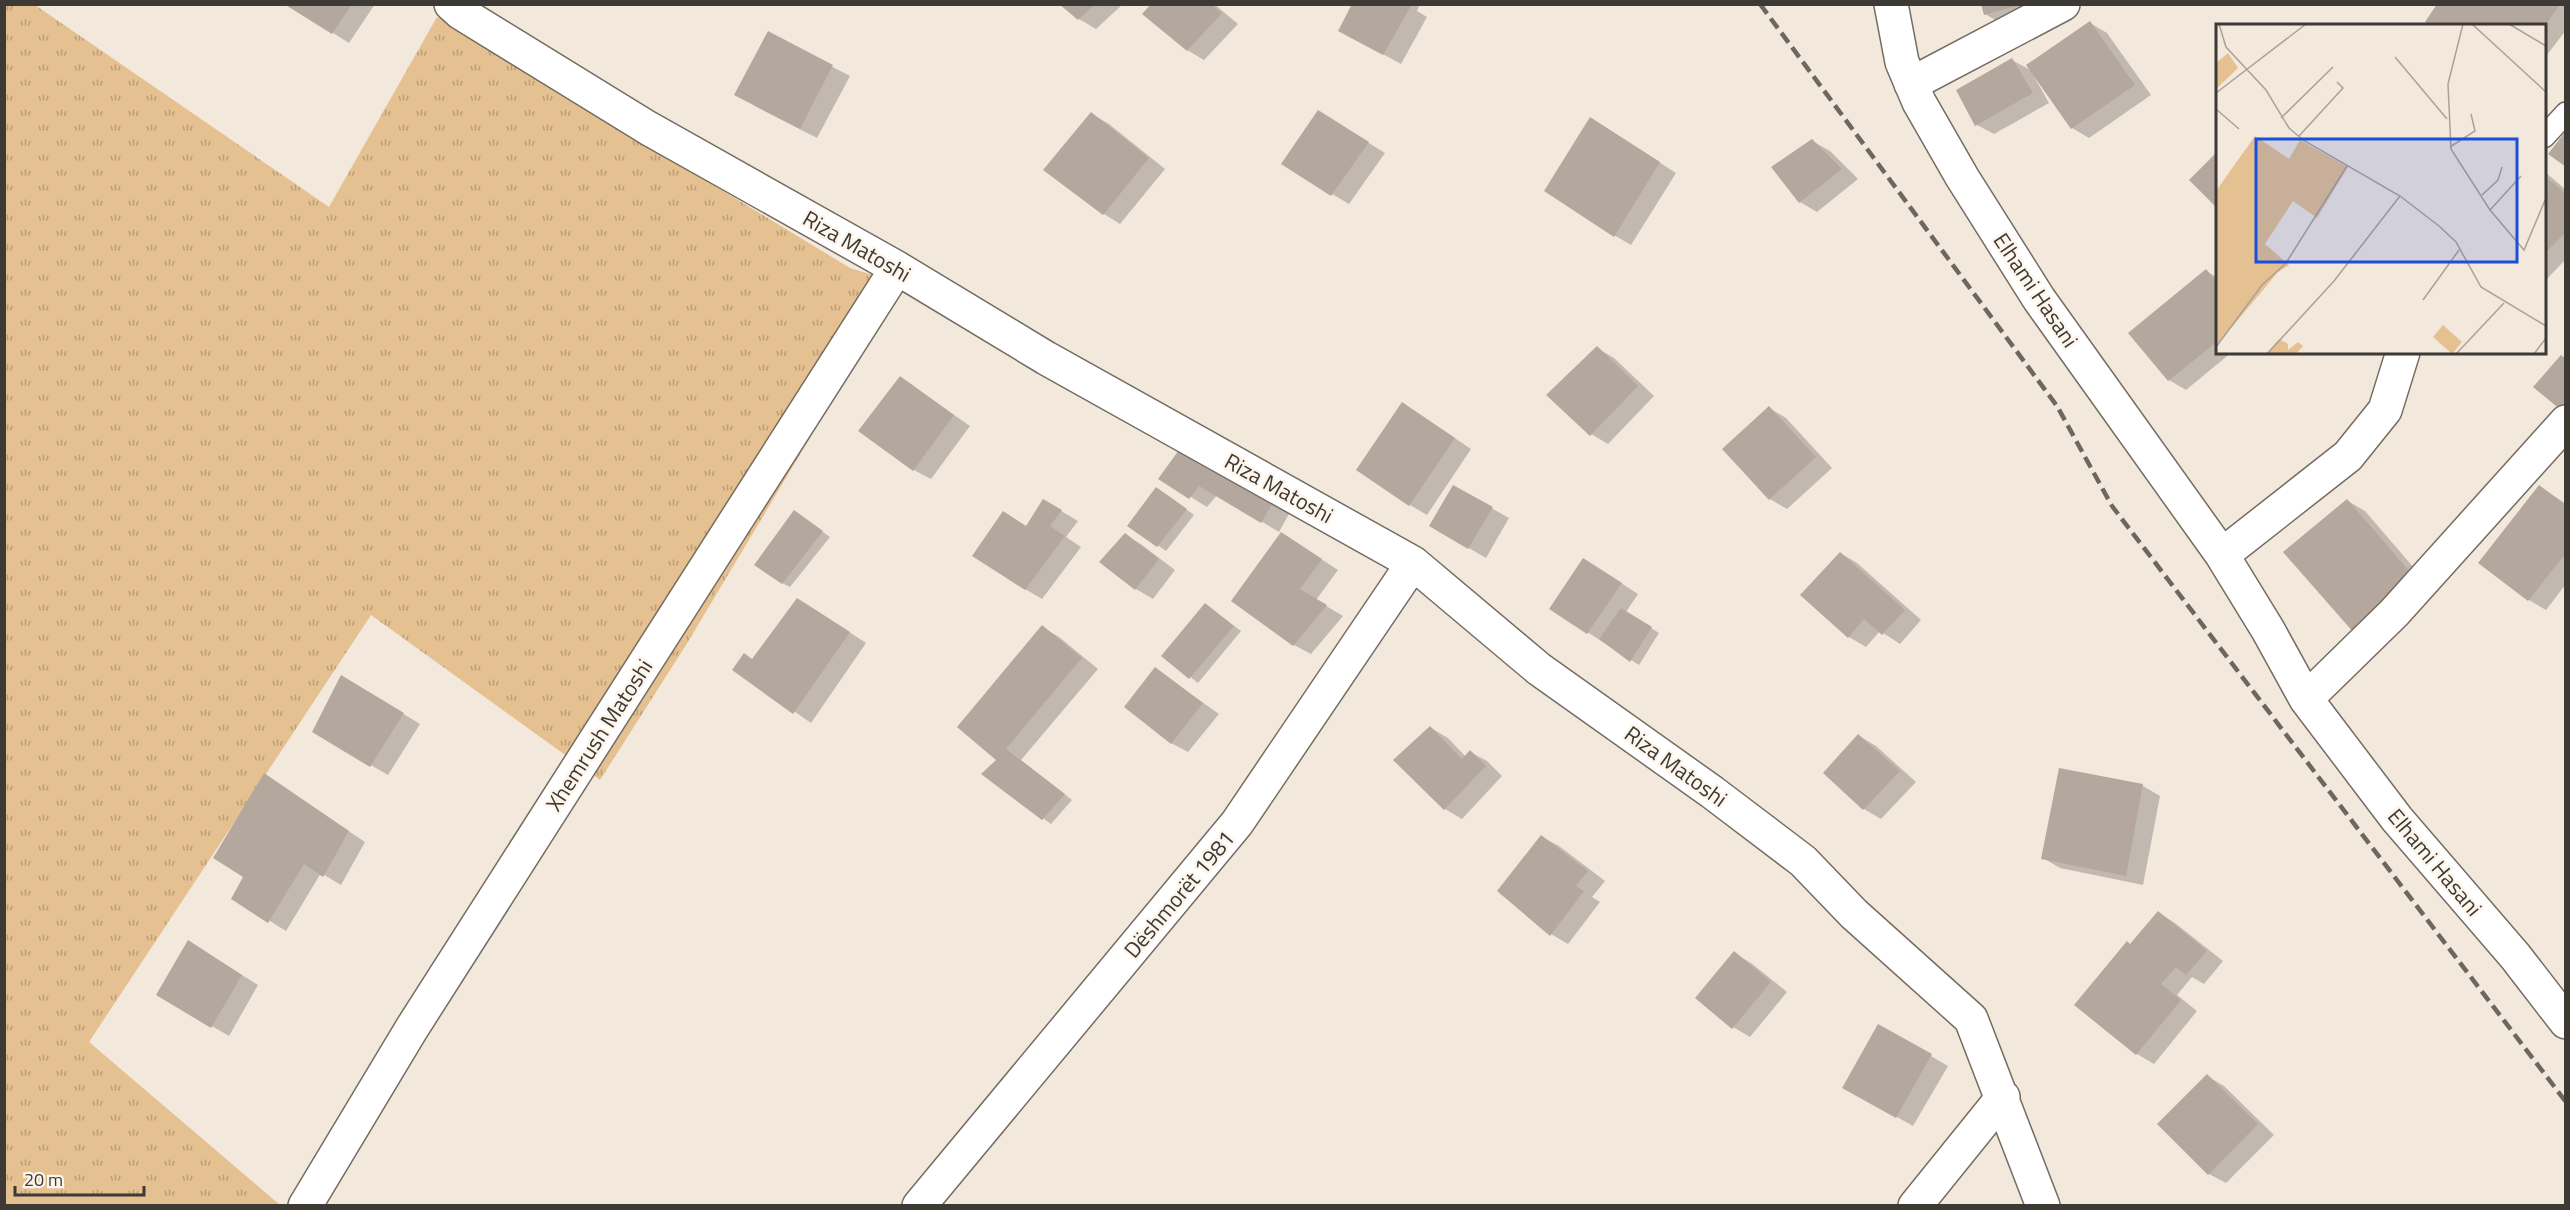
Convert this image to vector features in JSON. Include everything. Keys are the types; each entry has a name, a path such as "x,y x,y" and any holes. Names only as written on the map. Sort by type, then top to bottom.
{"street":[{"name":"Riza Matoshi","path":"451,4 461,13 648,128 897,268 1046,358 1413,563 1539,669 1713,792 1803,861 1854,914 1971,1019 2003,1097 2043,1206"},
{"name":"Elhami Hasani","path":"1891,4 1902,62 1911,84 1962,177 2039,299 2222,555 2268,630 2306,699 2397,819 2515,957 2565,1022"},
{"path":"1911,84 2063,4"},
{"name":"Xhemrush Matoshi","path":"305,1206 412,1028 897,268"},
{"path":"2222,555 2348,456 2385,410 2402,354"},
{"path":"2306,699 2394,613 2565,422"},
{"name":"Dëshmorët 1981","path":"919,1206 1237,823 1413,563"},
{"path":"1915,1206 2003,1097"}],"lane":[{"path":"2546,135 2565,113"}],"green space":[{"path":"5,5 35,5 329,207 437,17 850,268 902,284 686,645 600,780 371,615 89,1042 280,1205 5,1206"}],"building":[{"path":"284,4 352,4 332,34"},
{"path":"1059,4 1095,4 1078,20"},
{"path":"1151,4 1211,4 1222,13 1187,51 1142,14"},
{"path":"1352,4 1411,6 1383,55 1338,31"},
{"path":"1981,4 2019,4 2019,5 1984,15"},
{"path":"2437,4 2560,4 2546,25 2428,24 2425,22"},
{"path":"2090,21 2135,85 2071,129 2026,65"},
{"path":"768,31 833,65 800,129 734,95"},
{"path":"2012,58 2033,93 1975,126 1956,90"},
{"path":"1318,110 1369,142 1331,196 1281,164"},
{"path":"1091,112 1149,158 1103,215 1043,170"},
{"path":"1590,117 1660,162 1614,237 1544,191"},
{"path":"2566,131 2566,167 2548,154"},
{"path":"1812,139 1842,169 1799,203 1771,167"},
{"path":"2216,153 2216,207 2189,180"},
{"path":"2546,177 2566,194 2566,232 2546,252"},
{"path":"2206,269 2216,281 2216,343 2168,381 2128,333"},
{"path":"1597,346 1638,386 1590,436 1546,395"},
{"path":"2561,355 2566,359 2566,405 2561,410 2533,387"},
{"path":"900,376 954,415 913,471 858,431"},
{"path":"1402,402 1455,438 1409,506 1356,470"},
{"path":"1769,406 1816,457 1769,500 1722,449"},
{"path":"1184,443 1275,499 1261,523 1199,486 1189,499 1158,479"},
{"path":"1453,485 1493,507 1468,549 1429,526"},
{"path":"2539,485 2566,505 2566,553 2528,601 2478,563"},
{"path":"1156,487 1187,509 1157,547 1127,526"},
{"path":"1043,499 1062,510 1050,526 1065,536 1025,590 972,556 1003,511 1026,526"},
{"path":"2347,499 2416,579 2354,633 2283,552"},
{"path":"794,510 823,531 782,584 754,565"},
{"path":"1281,532 1322,559 1300,589 1327,605 1293,646 1231,601"},
{"path":"1125,533 1159,559 1135,590 1099,562"},
{"path":"1840,552 1905,610 1882,635 1864,619 1848,638 1800,595"},
{"path":"1583,558 1622,583 1587,634 1549,609"},
{"path":"797,598 850,632 793,714 732,670 744,653 752,659"},
{"path":"1205,603 1234,626 1189,679 1161,656"},
{"path":"1621,608 1652,627 1630,662 1599,639"},
{"path":"1042,625 1082,658 1006,749 1065,794 1042,820 981,774 996,760 957,727"},
{"path":"1155,667 1203,703 1171,744 1124,707"},
{"path":"341,675 404,713 370,767 312,732"},
{"path":"1430,726 1462,759 1470,750 1486,766 1444,810 1393,760"},
{"path":"1858,734 1900,771 1863,810 1823,773"},
{"path":"2059,768 2143,784 2126,876 2041,859"},
{"path":"264,773 349,831 323,877 304,864 268,923 231,899 243,877 213,858"},
{"path":"1541,835 1588,871 1576,886 1584,891 1550,936 1497,891"},
{"path":"2158,911 2207,951 2186,975 2176,967 2161,984 2181,1000 2136,1055 2074,1005 2127,941 2130,944"},
{"path":"188,940 242,975 211,1028 156,995"},
{"path":"1734,951 1771,982 1732,1029 1695,998"},
{"path":"1878,1024 1932,1054 1896,1118 1842,1088"},
{"path":"2207,1074 2258,1124 2208,1175 2157,1124"}],"railway":[{"path":"1760,4 2057,406 2112,506 2566,1102"}]}
